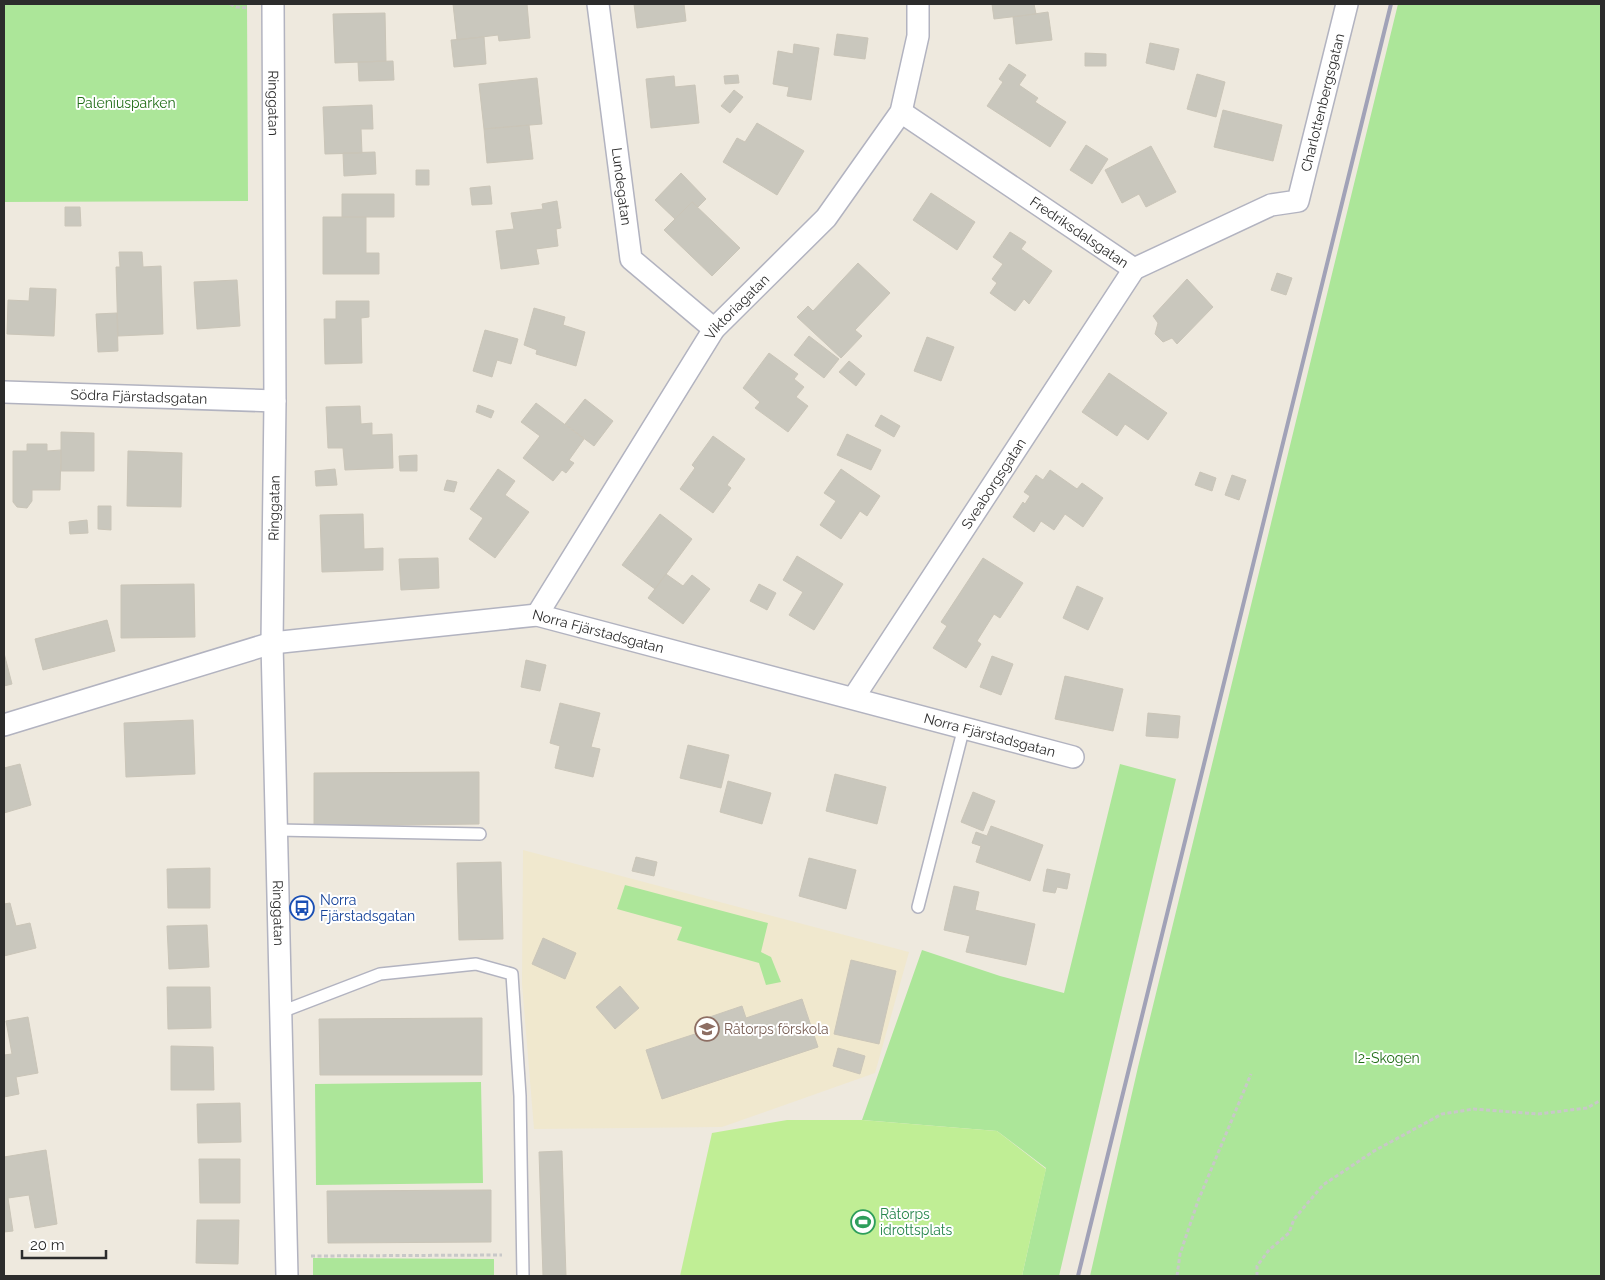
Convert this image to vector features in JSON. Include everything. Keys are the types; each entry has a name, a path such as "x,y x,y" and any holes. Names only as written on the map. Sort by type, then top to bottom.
{"street":[{"name":"Ringgatan","path":"273,4 275,401 272,643 287,1266"},
{"name":"Lundegatan","path":"598,4 631,259 714,329"},
{"name":"Viktoriagatan","path":"537,615 714,329 826,218 900,112 918,36 918,4"},
{"name":"Charlottenbergsgatan","path":"1298,201 1347,4"},
{"name":"Fredriksdalsgatan","path":"900,112 1134,270 1271,205 1298,201"},
{"name":"Sveaborgsgatan","path":"854,697 1134,270"},
{"name":"Södra Fjärstadsgatan","path":"4,392 275,401"},
{"name":"Norra Fjärstadsgatan","path":"4,725 272,643 537,615 854,697 1073,757"}],"lane":[{"path":"918,907 964,727"},
{"path":"277,830 480,834"},
{"path":"281,1012 380,974 476,964 512,974 520,1096 523,1276"}],"path":[{"path":"1177,1276 1180,1254 1198,1201 1251,1074"},
{"path":"1257,1276 1257,1266 1289,1232 1294,1219 1323,1185 1374,1151 1442,1114 1474,1109 1538,1114 1587,1108 1601,1100"},
{"path":"287,1266 523,1255"}],"shaded area":[{"name":"Råtorps förskola","path":"523,850 909,952 875,1073 722,1127 534,1129 522,984"}],"green space":[{"name":"Paleniusparken","path":"4,4 247,4 248,201 4,202"},
{"name":"I2-Skogen","path":"1398,4 1601,4 1601,1276 1090,1276 1138,1067"},
{"path":"1120,764 1176,779 1059,1276 1022,1276 1046,1168 997,1131 862,1120 922,950 1000,976 1064,993"},
{"path":"625,885 768,923 761,952 771,957 781,982 766,985 759,963 677,940 682,927 617,909"},
{"path":"481,1082 483,1183 316,1185 315,1084"},
{"name":"Råtorps idrottsplats","path":"787,1120 862,1120 997,1131 1046,1169 1022,1276 680,1276 712,1133"},
{"path":"313,1258 494,1259 494,1276 313,1276"}],"building":[{"path":"453,4 527,4 530,38 499,41 498,35 457,40"},
{"path":"634,4 684,4 686,21 637,28"},
{"path":"992,4 1034,4 1036,14 994,19"},
{"path":"1048,12 1052,40 1016,44 1013,17"},
{"path":"385,13 386,61 335,63 333,14"},
{"path":"837,34 868,38 865,59 834,55"},
{"path":"484,37 486,64 454,67 451,40"},
{"path":"1150,43 1179,49 1174,70 1146,63"},
{"path":"794,44 819,48 811,100 787,96 789,87 773,84 778,51 793,54"},
{"path":"1085,53 1106,54 1106,66 1085,66"},
{"path":"393,61 394,80 359,81 358,62"},
{"path":"1009,64 1026,75 1019,85 1038,98 1035,102 1066,122 1050,147 987,106 1003,82 999,79"},
{"path":"1197,74 1225,82 1216,117 1187,109"},
{"path":"738,75 739,83 725,84 724,76"},
{"path":"674,76 675,87 695,85 699,123 651,128 646,79"},
{"path":"537,78 542,124 484,129 479,84"},
{"path":"734,90 743,97 730,113 721,106"},
{"path":"372,105 373,129 361,129 362,153 325,154 323,107"},
{"path":"1223,110 1282,125 1273,161 1214,147"},
{"path":"757,123 804,151 777,195 723,162 737,138 745,142"},
{"path":"529,125 533,159 487,163 484,129"},
{"path":"1086,145 1108,159 1092,184 1070,170"},
{"path":"1151,146 1176,192 1146,207 1139,194 1122,203 1105,170"},
{"path":"375,152 376,174 344,176 343,153"},
{"path":"416,170 429,170 429,185 416,185"},
{"path":"681,173 706,199 698,207 692,202 675,219 655,200"},
{"path":"490,186 492,204 472,205 470,188"},
{"path":"931,193 975,222 957,250 913,220"},
{"path":"342,194 394,194 394,217 342,217"},
{"path":"557,201 561,228 556,229 558,246 536,249 539,264 501,269 496,231 514,229 511,213 543,209 542,204"},
{"path":"692,202 740,248 712,276 664,230"},
{"path":"65,207 80,207 81,226 65,226"},
{"path":"323,217 366,217 366,253 379,253 379,274 323,274"},
{"path":"1010,232 1026,242 1021,249 1052,271 1029,304 1024,299 1015,311 990,293 997,283 992,279 1003,264 993,257"},
{"path":"119,252 142,252 143,267 161,266 163,334 118,336 116,267 120,267"},
{"path":"858,263 890,293 855,330 862,336 841,358 797,317 808,306 813,311"},
{"path":"1277,273 1292,278 1286,295 1271,290"},
{"path":"1187,279 1213,307 1177,344 1172,338 1163,342 1155,334 1158,323 1153,316"},
{"path":"237,280 240,326 197,329 194,282"},
{"path":"30,288 56,289 54,336 7,334 8,300 29,301"},
{"path":"336,301 369,301 369,317 361,318 362,363 325,364 324,319 336,319"},
{"path":"534,308 565,317 563,325 585,332 576,366 536,354 537,350 524,345"},
{"path":"117,313 118,351 98,352 96,314"},
{"path":"485,330 518,339 511,364 497,360 492,377 473,371"},
{"path":"809,336 839,359 824,378 794,355"},
{"path":"927,337 954,347 941,381 914,371"},
{"path":"769,353 798,374 794,379 804,387 796,397 808,406 788,432 755,408 760,402 743,388"},
{"path":"849,361 865,374 856,386 839,372"},
{"path":"1109,373 1167,413 1148,440 1125,424 1117,436 1082,412"},
{"path":"585,399 613,421 594,446 565,424"},
{"path":"536,403 584,439 569,460 574,463 566,473 562,470 553,481 523,458 540,436 521,422"},
{"path":"478,405 494,411 491,418 476,412"},
{"path":"360,406 361,424 372,423 372,435 392,434 393,468 345,470 343,448 328,448 326,407"},
{"path":"881,415 900,426 894,437 875,426"},
{"path":"61,432 94,433 94,471 61,471"},
{"path":"847,434 881,450 871,470 837,455"},
{"path":"713,436 745,459 727,485 731,488 713,513 680,489 695,468 692,465"},
{"path":"27,444 47,444 47,451 61,450 60,490 32,490 32,501 27,508 17,507 13,502 13,451 27,451"},
{"path":"128,451 182,453 181,507 127,506"},
{"path":"417,455 417,471 400,471 399,456"},
{"path":"335,469 337,485 316,486 315,471"},
{"path":"498,469 515,481 505,495 529,512 495,558 469,539 483,518 470,509"},
{"path":"841,469 880,496 867,516 860,511 841,539 820,525 836,501 824,493"},
{"path":"1050,470 1077,489 1082,483 1103,498 1083,527 1065,514 1054,530 1041,521 1034,532 1013,517 1023,502 1025,504 1030,496 1024,492 1036,475 1043,480"},
{"path":"1200,472 1216,478 1212,491 1195,485"},
{"path":"1232,475 1246,480 1239,500 1225,495"},
{"path":"447,480 457,482 454,492 444,490"},
{"path":"98,506 111,506 111,530 98,529"},
{"path":"363,514 364,549 383,548 383,570 322,572 320,515"},
{"path":"660,514 692,539 655,589 622,565"},
{"path":"87,520 88,533 70,534 69,522"},
{"path":"797,556 843,584 814,630 789,615 803,592 783,580"},
{"path":"438,558 439,588 401,590 399,559"},
{"path":"983,558 1023,583 1000,618 994,614 977,641 981,644 966,668 933,648 947,626 941,622"},
{"path":"666,574 683,586 692,575 710,589 683,624 648,598"},
{"path":"194,584 195,637 121,638 121,585"},
{"path":"759,584 776,593 767,610 750,601"},
{"path":"1077,586 1103,598 1088,630 1063,618"},
{"path":"107,620 115,651 43,670 35,639"},
{"path":"4,653 12,684 4,686"},
{"path":"992,656 1013,664 1001,695 980,687"},
{"path":"526,660 546,665 540,691 521,687"},
{"path":"1065,676 1123,689 1113,731 1055,719"},
{"path":"560,703 600,713 591,747 600,749 593,777 555,768 560,746 550,743"},
{"path":"1148,713 1180,716 1178,738 1146,736"},
{"path":"193,720 195,774 126,777 124,723"},
{"path":"688,745 729,755 721,788 680,778"},
{"path":"20,764 31,805 4,813 4,768"},
{"path":"479,772 479,824 314,826 314,773"},
{"path":"835,774 886,787 877,824 826,811"},
{"path":"728,781 771,793 762,824 720,812"},
{"path":"973,792 995,801 983,831 961,822"},
{"path":"991,826 1043,845 1030,881 976,862 981,846 972,843 976,832 987,836"},
{"path":"636,857 657,862 654,876 632,871"},
{"path":"809,858 856,870 846,909 799,896"},
{"path":"501,862 503,939 459,940 457,863"},
{"path":"210,868 210,908 168,908 167,869"},
{"path":"1047,869 1070,874 1067,889 1057,887 1055,893 1043,891"},
{"path":"954,886 979,892 975,910 1035,924 1026,965 966,952 970,936 944,930"},
{"path":"10,903 16,926 30,923 36,948 4,956 4,904"},
{"path":"207,925 209,967 169,969 167,926"},
{"path":"543,938 576,953 565,979 532,964"},
{"path":"851,960 896,971 879,1044 834,1034"},
{"path":"620,986 639,1008 615,1029 596,1007"},
{"path":"167,987 210,987 211,1028 168,1029"},
{"path":"802,999 818,1047 662,1099 646,1050 701,1032 698,1021 742,1006 746,1018"},
{"path":"28,1017 38,1073 16,1077 19,1094 4,1097 4,1055 12,1054 6,1021"},
{"path":"482,1018 482,1075 320,1075 319,1019"},
{"path":"171,1046 213,1047 214,1090 171,1090"},
{"path":"838,1048 865,1056 860,1074 833,1066"},
{"path":"240,1103 241,1142 198,1143 197,1104"},
{"path":"46,1150 57,1224 35,1228 29,1195 8,1198 13,1231 4,1232 4,1157"},
{"path":"562,1151 566,1276 543,1276 539,1152"},
{"path":"199,1159 240,1159 240,1203 200,1203"},
{"path":"491,1190 491,1242 328,1243 327,1191"},
{"path":"197,1220 239,1220 238,1264 196,1263"}],"railway":[{"path":"1078,1276 1391,4"}],"place":[{"name":"Norra Fjärstadsgatan","path":"302,908"},
{"name":"Råtorps förskola","path":"707,1029"},
{"name":"Råtorps idrottsplats","path":"863,1222"}]}
